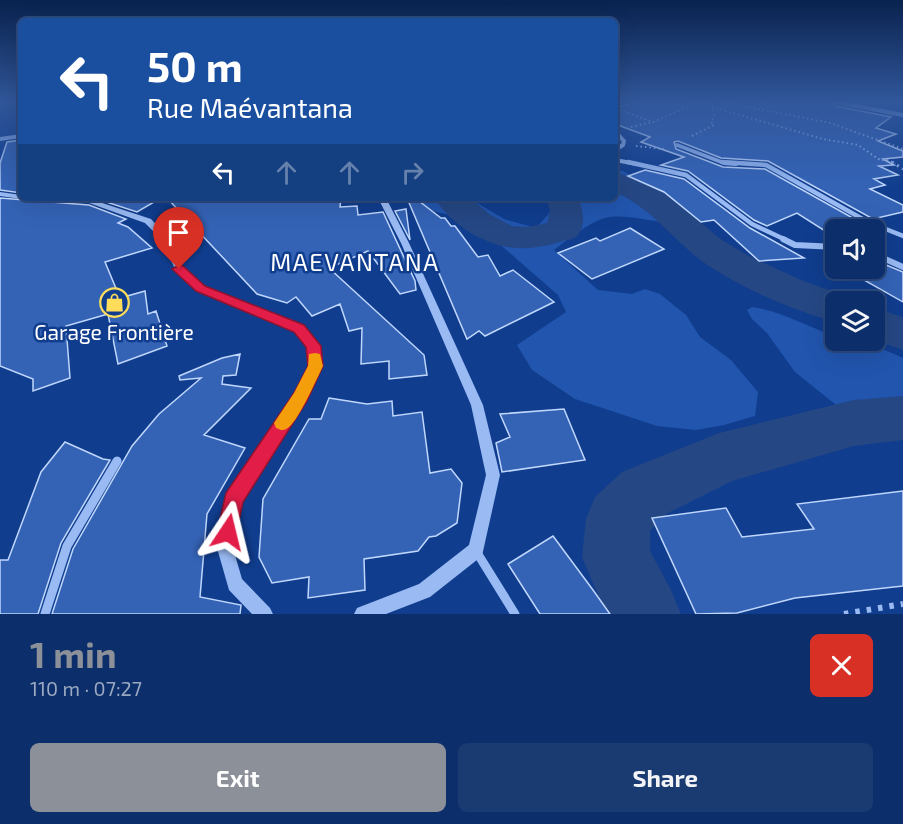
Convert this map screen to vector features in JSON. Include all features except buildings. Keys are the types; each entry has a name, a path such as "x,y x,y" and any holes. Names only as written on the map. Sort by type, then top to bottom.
{"street":[{"path":"618,135 624,143 618,148"},
{"path":"0,139 18,136"},
{"path":"677,145 724,163 766,165 868,222 903,236"},
{"path":"618,161 686,175 752,224 795,245 825,246"},
{"path":"0,194 18,197"},
{"path":"90,201 148,221 165,238 179,269 201,288 299,328 313,346 315,366 301,397 233,500 225,548 235,584 264,614"},
{"path":"363,614 424,591 476,550 493,475 477,405 405,243 384,201"},
{"path":"885,259 903,267"},
{"path":"45,614 67,546 117,461"},
{"path":"476,550 515,614"}],"path":[{"path":"792,131 823,140 858,145 880,160 889,160 903,169"},
{"path":"853,131 903,149"},
{"path":"844,614 903,604"}],"shaded area":[{"path":"618,170 674,199 684,209 685,219 665,222 629,217 604,218 581,230 554,250 598,290 632,294 645,289 660,294 686,315 700,337 731,360 758,392 755,416 696,430 657,426 575,399 532,370 517,345 566,312 558,295 480,227 466,219 429,210 417,201 474,201 504,219 536,228 560,201 618,201"},
{"path":"752,307 763,309 825,332 825,351 885,350 903,358 903,437 846,413 795,372 747,310"}],"waterway":[{"path":"618,182 646,194 709,248 733,263 786,289 825,304"},
{"path":"453,201 489,229 514,238 528,238 563,230 567,211 563,201"},
{"path":"885,327 903,334"},
{"path":"644,614 616,557 618,519 644,493 719,459 854,423 903,418"}],"slow traffic":[{"path":"283,423 301,397 315,366 315,358"}],"place":[{"name":"Garage Frontière","path":"114,302"}],"district":[{"name":"MAEVANTANA","path":"355,263"}],"route":[{"path":"179,269 201,288 299,328 313,346 315,366 301,397 233,500 228,532"}]}
